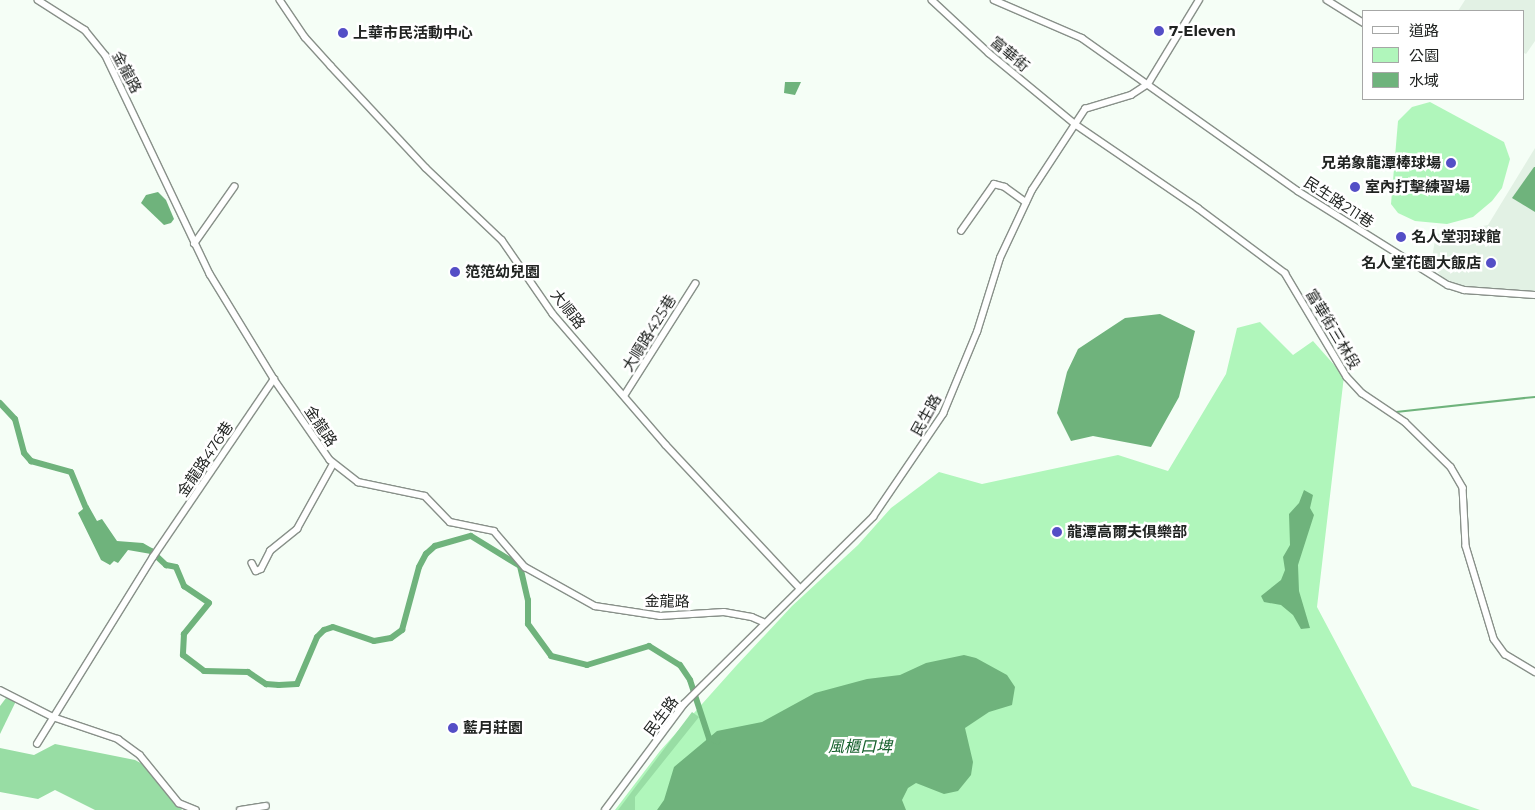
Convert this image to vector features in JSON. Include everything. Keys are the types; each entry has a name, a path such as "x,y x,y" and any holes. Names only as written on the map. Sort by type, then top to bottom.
{"street":[{"name":"金龍路","path":"38,0 85,30 106,56 194,244 274,379 334,464 358,482 425,496 450,522 494,532 525,567 595,606 660,616 724,612 752,617 763,622"},
{"name":"大順路","path":"280,0 305,37 331,66 426,168 502,240 553,314 624,396 800,588"},
{"name":"富華街","path":"932,0 989,53 1075,124"},
{"name":"民生路211巷","path":"994,0 1082,38 1298,191 1448,285 1464,290 1535,295"},
{"name":"民生路","path":"605,810 684,704 709,682 763,622 873,517 943,414 977,332 992,280 1026,202 1075,124 1085,109 1131,95 1148,84 1199,0"},
{"path":"1327,0 1362,22"},
{"name":"富華街三林段","path":"1075,124 1279,267 1347,377 1369,398 1405,422 1451,467 1462,488 1466,546 1494,639 1505,654 1535,672"},
{"path":"961,231 994,184 1005,187 1026,202"},
{"path":"194,244 234,187"},
{"name":"大順路425巷","path":"624,396 695,284"},
{"name":"金龍路476巷","path":"37,744 67,692 155,555 274,379"},
{"path":"252,563 256,571 261,569 270,551 298,528 334,464"},
{"path":"0,690 53,717 118,739 140,755 179,803 196,810"},
{"path":"240,810 266,806"}],"shaded area":[{"path":"1465,0 1535,0 1535,41 1525,54 1525,10 1459,10"},
{"path":"1535,148 1535,291 1463,287 1442,277 1431,264 1436,234 1488,225"},
{"path":"6,698 17,699 0,734 0,706"},
{"path":"692,712 699,717 635,797 635,810 618,810"},
{"path":"55,744 135,760 148,767 182,810 95,810 55,790 38,799 0,792 0,748 34,755"}],"green space":[{"name":"兄弟象龍潭棒球場","path":"1430,102 1504,142 1510,159 1502,188 1492,201 1473,217 1447,224 1415,221 1398,213 1391,204 1398,121 1412,107"},
{"path":"1260,322 1293,355 1313,341 1344,376 1317,607 1412,786 1480,810 615,810 660,751 736,666 792,606 858,545 891,508 939,472 982,484 1118,455 1168,471 1226,374 1237,328"}],"water":[{"path":"785,82 801,82 795,95 784,93"},
{"path":"1535,167 1535,212 1512,198"},
{"path":"158,192 166,200 174,219 171,223 164,225 141,203 146,195"},
{"path":"1160,314 1195,331 1179,397 1151,447 1093,436 1071,441 1057,413 1067,372 1078,349 1125,318"},
{"path":"1304,490 1313,495 1310,508 1314,515 1298,565 1299,591 1310,628 1301,629 1293,615 1281,605 1264,602 1261,596 1281,580 1285,570 1283,557 1290,545 1289,514 1299,503"},
{"path":"88,505 97,521 102,519 117,541 143,543 155,550 151,554 128,550 118,563 114,561 110,565 101,560 78,513"},
{"name":"風櫃口埤","path":"964,655 976,658 1007,675 1015,687 1012,705 989,712 965,728 973,762 971,775 958,791 944,794 916,783 908,788 902,800 906,810 657,810 664,800 674,767 717,731 762,722 815,693 867,679 900,675 926,663"}],"waterway":[{"path":"1396,412 1535,397"},
{"path":"0,403 15,419 24,453 31,461 71,472 88,513"},
{"path":"151,551 166,565 176,567 184,586 209,603 184,634 183,655 204,671 248,672 266,684 279,685 297,684 317,637 324,630 333,627 374,641 391,638 402,630 419,567 426,554 435,546 471,536 520,566 528,600 528,624 551,656 587,665 649,646 680,665 690,680 709,738 717,741"}],"place":[{"name":"7-Eleven","path":"1159,31"},
{"name":"上華市民活動中心","path":"343,33"},
{"name":"兄弟象龍潭棒球場","path":"1451,163"},
{"name":"室內打擊練習場","path":"1355,187"},
{"name":"名人堂羽球館","path":"1401,237"},
{"name":"名人堂花園大飯店","path":"1491,263"},
{"name":"笵笵幼兒園","path":"455,272"},
{"name":"龍潭高爾夫俱樂部","path":"1057,532"},
{"name":"藍月莊園","path":"453,728"}]}
